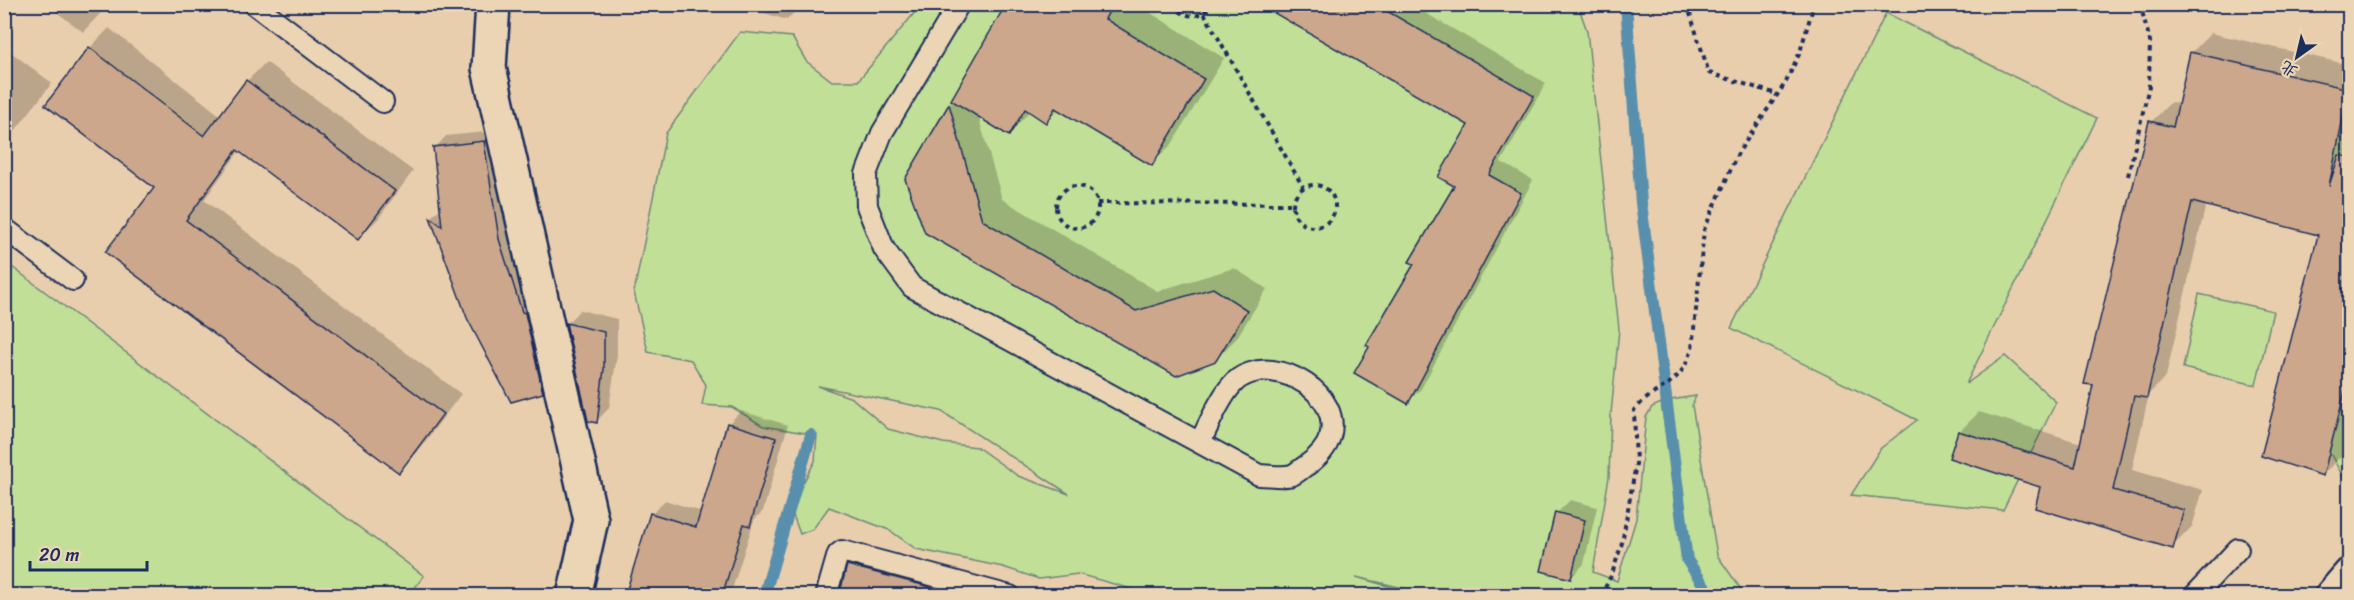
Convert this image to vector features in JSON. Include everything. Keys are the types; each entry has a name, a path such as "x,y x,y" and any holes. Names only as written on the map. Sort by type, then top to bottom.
{"street":[{"path":"493,4 489,68 591,520 574,596"},
{"path":"2332,596 2349,575"}],"lane":[{"path":"254,4 383,102"},
{"path":"959,4 882,133 866,174 867,206 884,249 912,287 1259,475 1291,475 1320,456 1331,436 1330,412 1315,389 1292,374 1264,370 1246,374 1231,386 1200,442"},
{"path":"4,228 73,280"},
{"path":"2194,596 2238,549"},
{"path":"826,596 838,554 842,551 1010,596"}],"path":[{"path":"1173,4 1185,15 1204,13 1211,4"},
{"path":"1687,4 1709,73 1777,94"},
{"path":"1601,596 1612,574 1622,543 1636,464 1634,410 1678,377 1687,367 1692,349 1704,230 1738,153 1777,94 1800,52 1814,4"},
{"path":"2128,176 2149,86 2150,41 2140,4"},
{"path":"1204,13 1304,187"},
{"path":"1080,185 1093,192 1097,203 1094,220 1082,228 1063,223 1056,211 1060,192 1073,186 1080,185"},
{"path":"1310,185 1324,187 1334,198 1335,212 1326,224 1306,226 1296,217 1294,197 1304,187 1310,185"},
{"path":"1097,203 1290,204"}],"green space":[{"path":"921,5 1578,5 1587,31 1619,329 1611,414 1609,477 1593,572 1617,581 1636,519 1646,417 1652,407 1661,403 1685,562 1708,595 1438,596 1356,577 1419,595 1153,595 1078,574 1039,579 1003,567 916,549 889,530 829,507 813,529 800,534 790,507 815,461 817,435 763,426 732,407 702,405 706,385 691,360 648,352 634,292 666,133 740,32 792,37 806,61 832,81 858,81","holes":["818,386 941,411 1069,494 1018,476 977,447 943,443 888,429 852,398"]},
{"path":"1886,13 2097,118 1966,384 2005,356 2056,402 2003,510 1851,495 1881,448 1917,420 1731,328"},
{"path":"2349,101 2349,206 2311,200 2329,123"},
{"path":"4,261 424,576 409,595 5,595"},
{"path":"2199,294 2273,311 2256,385 2183,368"},
{"path":"2349,388 2349,488 2311,418 2347,394"},
{"path":"1696,396 1692,405 1717,555 1745,595 1716,595 1690,558 1671,400"}],"building":[{"path":"1006,4 1113,4 1105,19 1204,79 1152,166 1055,108 1046,123 1025,109 1009,136 951,100"},
{"path":"1259,4 1375,4 1534,96 1489,175 1521,193 1408,404 1354,373 1369,347 1366,345 1414,264 1409,262 1454,186 1438,177 1468,125"},
{"path":"89,47 204,136 246,80 395,191 358,240 237,150 186,220 443,414 399,473 105,252 154,188 45,105"},
{"path":"2190,52 2349,89 2329,186 2339,155 2349,157 2349,376 2323,476 2261,456 2318,235 2192,202 2147,398 2134,396 2113,490 2184,510 2173,549 2035,508 2040,487 1949,458 1958,431 2075,467 2093,385 2084,384 2149,121 2173,127"},
{"path":"949,104 982,220 1136,311 1213,288 1247,310 1216,361 1176,376 925,233 905,179"},
{"path":"484,141 499,239 522,312 525,313 543,393 511,402 467,318 430,217 442,226 433,147"},
{"path":"566,323 604,332 604,369 597,423 588,421"},
{"path":"727,423 776,438 750,526 744,524 722,596 625,596 650,513 696,527"},
{"path":"1555,512 1585,520 1571,579 1541,571"},
{"path":"847,565 930,587 928,596 839,596"}],"waterway":[{"path":"1626,4 1641,203 1687,560 1711,596"},
{"path":"764,596 811,435"}]}
